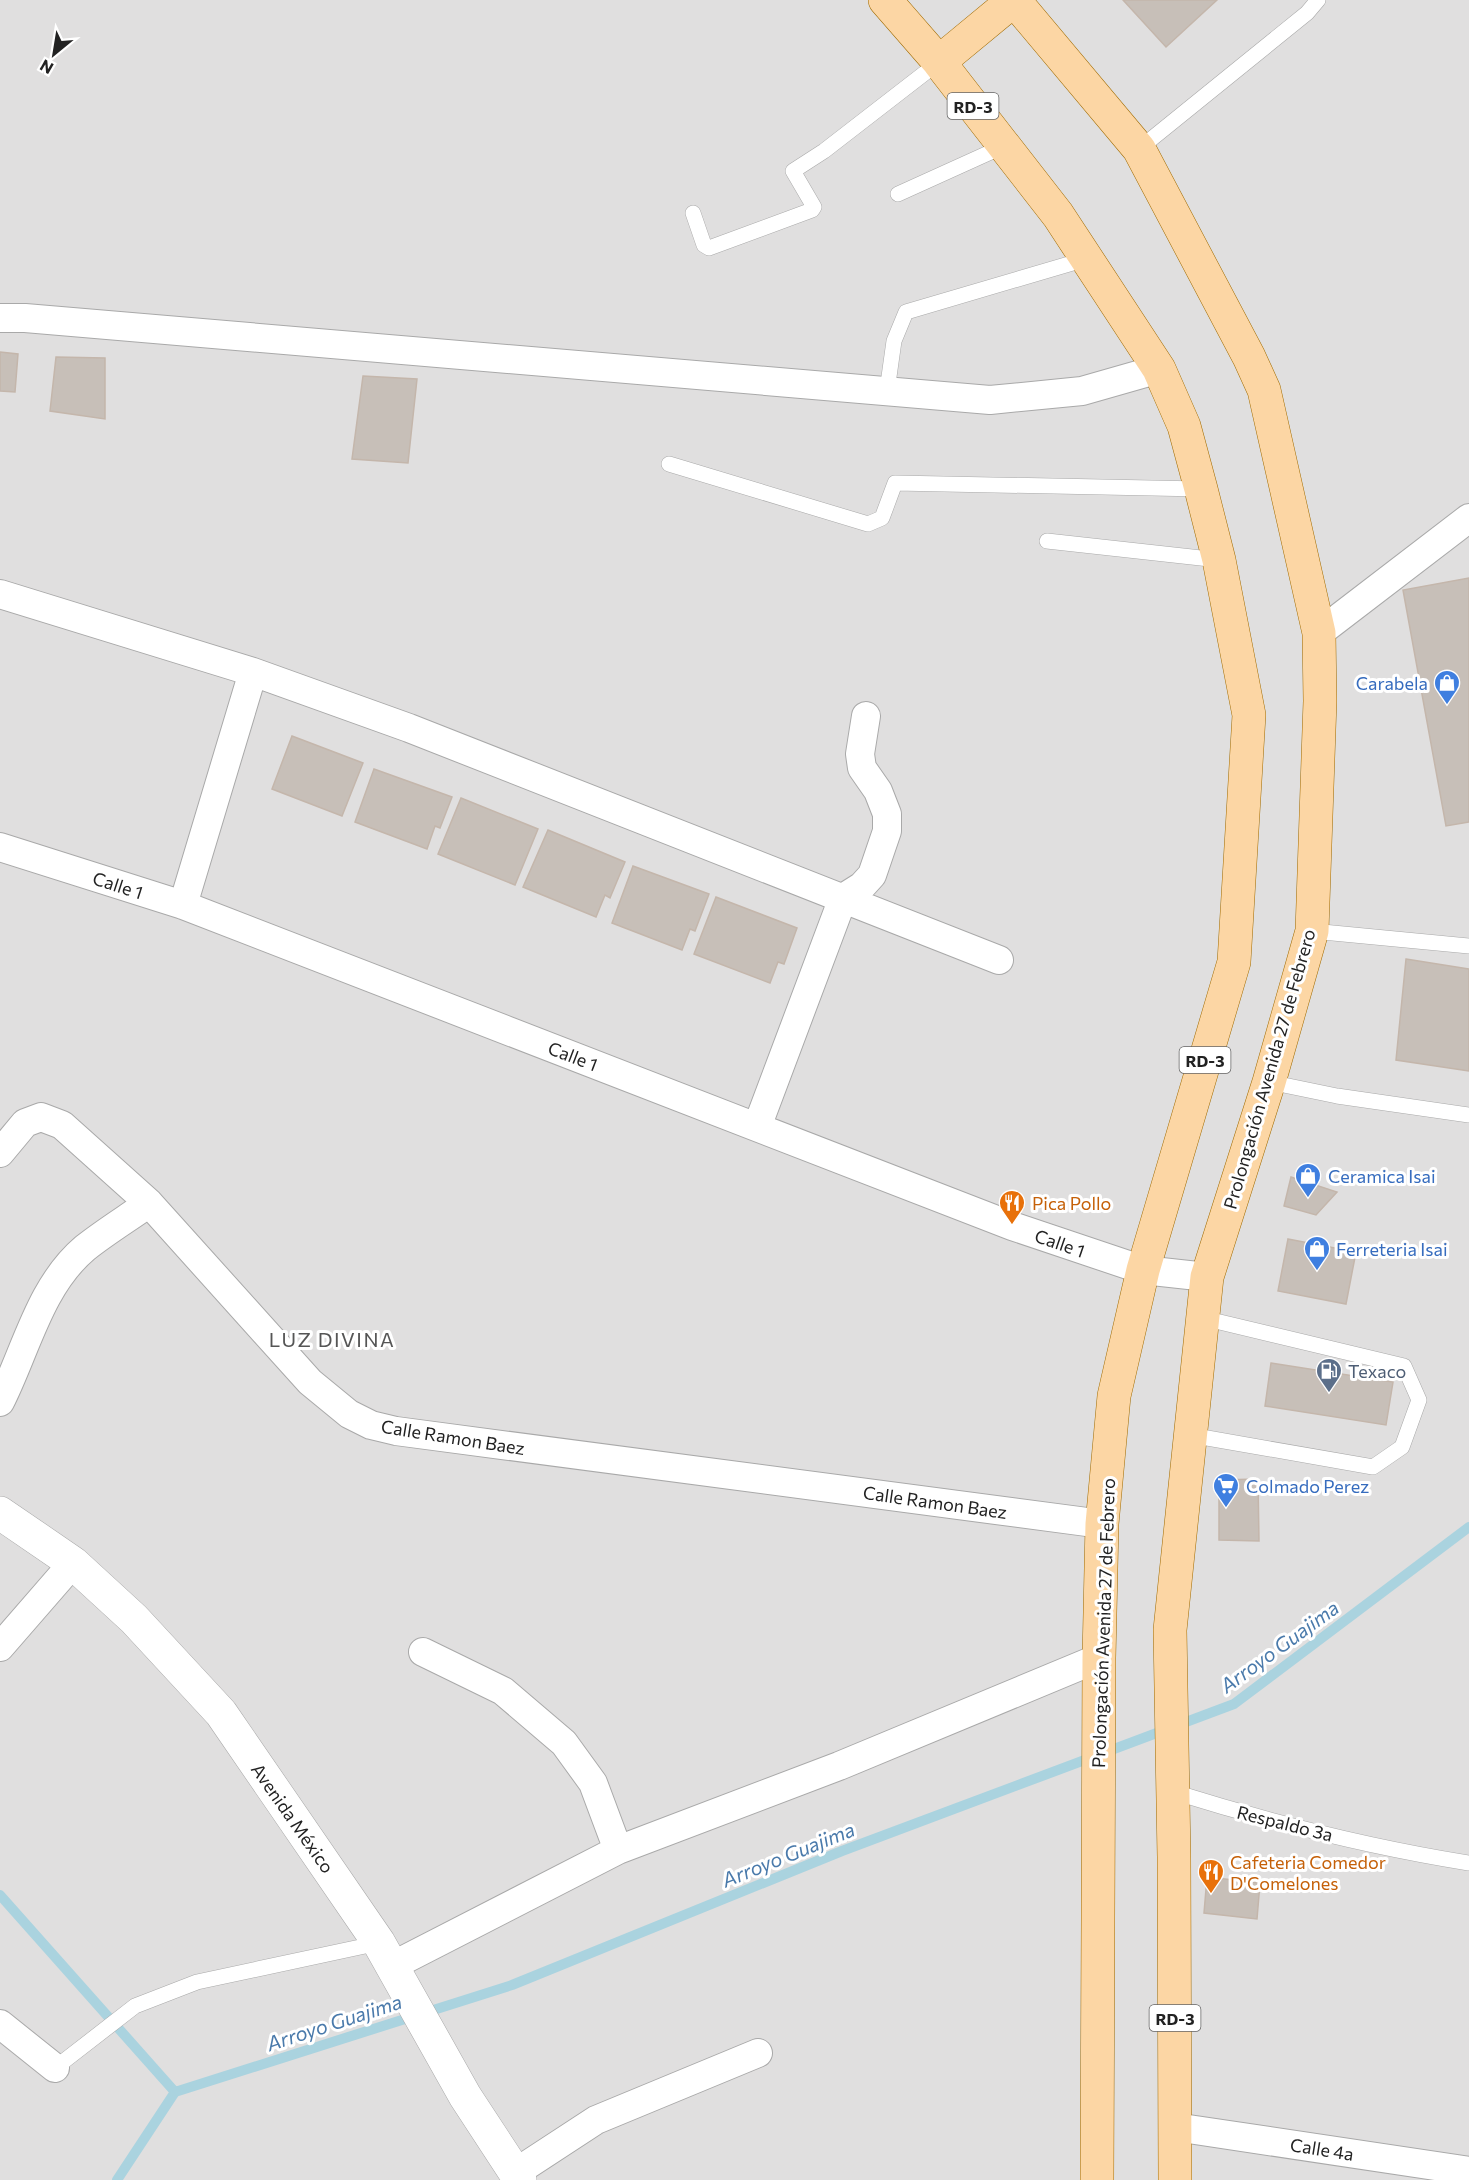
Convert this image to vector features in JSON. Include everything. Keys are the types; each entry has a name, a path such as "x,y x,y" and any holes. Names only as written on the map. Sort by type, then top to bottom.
{"main road":[{"name":"Prolongación Avenida 27 de Febrero","path":"885,0 939,62 1058,215 1159,369 1184,426 1201,489 1219,560 1249,715 1234,962 1143,1270 1114,1396 1102,1524 1098,1694 1097,2180"},
{"name":"Prolongación Avenida 27 de Febrero","path":"1014,0 1139,149 1244,347 1264,390 1319,633 1320,701 1312,931 1269,1082 1207,1277 1170,1630 1176,2180"},
{"path":"939,62 1014,0"}],"street":[{"path":"0,318 48,320 990,400 1082,391 1159,369"},
{"path":"1319,633 1469,518"},
{"path":"0,594 253,672 410,728 999,960"},
{"path":"183,905 253,672"},
{"path":"757,1127 843,898 862,886 872,876 887,831 888,814 878,791 862,768 860,754 866,716"},
{"name":"Calle 1","path":"0,847 183,905 1012,1226 1143,1270 1207,1277"},
{"name":"Calle Ramon Baez","path":"0,1153 25,1123 41,1118 62,1125 149,1203 310,1382 350,1414 371,1425 408,1433 1102,1524"},
{"path":"0,1402 43,1301 61,1275 84,1249 149,1203"},
{"name":"Avenida México","path":"0,1513 73,1563 134,1619 221,1713 386,1954 465,2096 518,2176"},
{"path":"0,1647 73,1563"},
{"path":"423,1652 502,1691 564,1743 593,1783 618,1850"},
{"path":"386,1954 618,1850 839,1766 1099,1658"},
{"path":"0,2024 55,2068"},
{"path":"518,2176 596,2120 758,2053"},
{"name":"Calle 4a","path":"1175,2127 1469,2170"}],"lane":[{"path":"1139,149 1308,13 1318,0"},
{"path":"693,213 704,245 709,248 813,210 814,207 793,171 824,151 939,62"},
{"path":"898,194 1004,147"},
{"path":"886,391 894,341 906,312 1086,259"},
{"path":"669,464 868,524 882,518 895,483 1201,489"},
{"path":"1047,542 1219,560"},
{"path":"1312,931 1469,946"},
{"path":"1269,1082 1337,1096 1469,1115"},
{"path":"1190,1435 1372,1467 1402,1447 1419,1400 1404,1366 1203,1318"},
{"name":"Respaldo 3a","path":"1173,1792 1269,1820 1424,1856 1469,1863"},
{"path":"55,2068 135,2006 197,1982 386,1954"}],"shaded area":[{"path":"0,0 1469,0 1469,2180 0,2180"}],"building":[{"path":"1123,0 1217,0 1166,47"},
{"path":"0,352 18,354 15,392 0,391"},
{"path":"56,357 105,358 105,419 50,411"},
{"path":"363,376 417,379 408,463 352,459"},
{"name":"Carabela","path":"1469,578 1469,822 1446,826 1403,590"},
{"path":"292,736 363,763 342,816 272,789"},
{"path":"374,769 452,797 440,828 435,826 427,849 355,822"},
{"path":"461,798 538,829 515,885 438,854"},
{"path":"548,830 625,862 610,898 605,895 596,917 523,887"},
{"path":"633,866 709,894 695,931 690,929 682,950 612,923"},
{"path":"716,897 797,928 784,964 778,962 770,983 694,954"},
{"path":"1406,959 1469,969 1469,1071 1396,1060"},
{"name":"Ceramica Isai","path":"1291,1177 1337,1192 1316,1215 1284,1206"},
{"name":"Ferreteria Isai","path":"1288,1239 1356,1252 1346,1304 1278,1291"},
{"name":"Texaco","path":"1271,1363 1393,1382 1386,1425 1265,1406"},
{"path":"1258,1479 1259,1541 1219,1540 1219,1480"},
{"path":"1207,1877 1260,1883 1257,1919 1204,1913"}],"waterway":[{"name":"Arroyo Guajima","path":"117,2180 175,2092 512,1985 842,1851 1234,1704 1469,1527"},
{"path":"0,1895 175,2092"}],"place":[{"name":"Carabela","path":"1447,706"},
{"name":"Ceramica Isai","path":"1308,1199"},
{"name":"Pica Pollo","path":"1012,1226"},
{"name":"Ferreteria Isai","path":"1317,1272"},
{"name":"Texaco","path":"1329,1394"},
{"name":"Colmado Perez","path":"1226,1509"},
{"name":"Cafeteria Comedor D'Comelones","path":"1211,1895"}],"district":[{"name":"LUZ DIVINA","path":"332,1339"}]}
